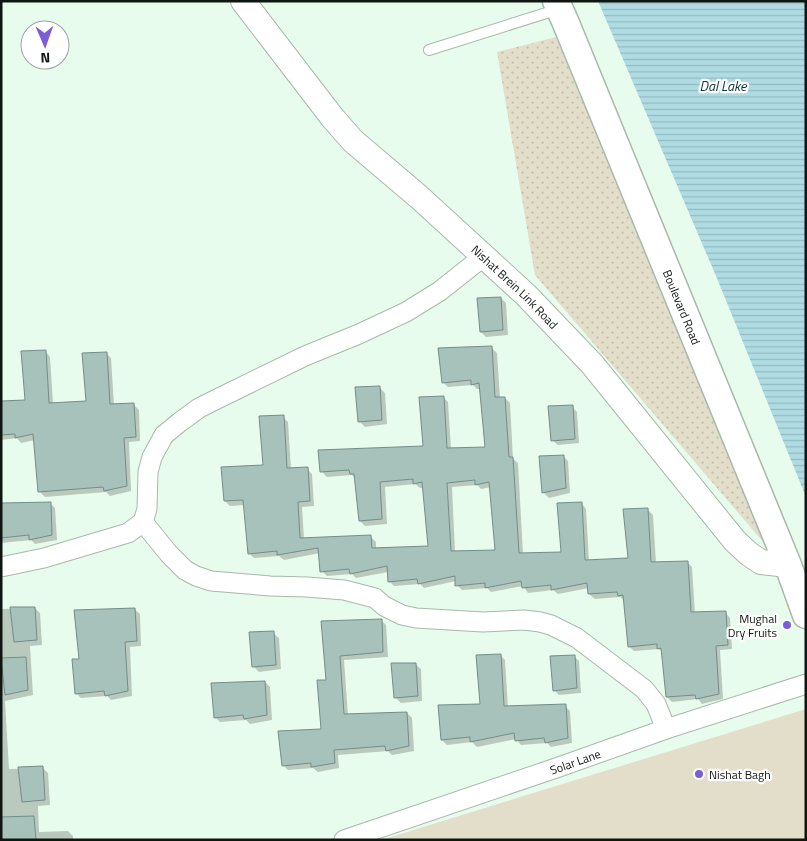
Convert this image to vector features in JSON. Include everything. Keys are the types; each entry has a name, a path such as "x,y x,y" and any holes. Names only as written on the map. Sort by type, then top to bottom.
{"main road":[{"name":"Boulevard Road","path":"557,5 788,566 806,615"}],"street":[{"name":"Nishat Brein Link Road","path":"243,1 332,117 353,141 419,197 526,295 592,364 735,541 761,562 788,566"},
{"path":"1,567 44,558 128,533 143,522 147,509 148,472 152,457 164,435 180,422 199,408 305,356 406,312 440,291 484,256"},
{"path":"143,522 169,554 185,570 212,581 344,590 375,598 384,606 402,615 416,618 484,622 524,620 551,625 577,638 644,689 656,704 666,729"},
{"name":"Solar Lane","path":"344,840 666,729 806,684"}],"lane":[{"path":"429,50 557,5"}],"shaded area":[{"path":"556,37 764,543 535,275 497,52"},
{"name":"Nishat Bagh","path":"806,709 806,840 381,840"}],"water":[{"name":"Dal Lake","path":"598,1 806,1 806,497 716,276"}],"building":[{"path":"501,297 503,330 480,332 477,298"},
{"path":"492,346 495,397 505,397 509,457 513,457 519,553 561,552 557,503 582,502 585,560 628,558 623,509 648,508 651,562 688,561 691,612 726,611 728,645 716,646 719,694 696,699 695,695 666,697 661,648 657,649 657,644 628,647 623,595 618,596 617,592 588,594 587,583 551,590 551,585 522,588 521,581 485,588 485,583 455,586 455,576 418,584 417,579 388,582 387,566 350,574 349,569 320,572 318,548 277,555 277,551 248,554 243,500 224,501 221,467 263,465 259,416 284,415 287,468 308,467 310,501 298,502 300,538 371,535 372,548 428,546 422,482 413,484 413,479 380,482 382,519 359,521 354,474 350,474 349,470 320,472 318,450 423,446 419,397 444,396 447,448 485,447 479,383 471,385 471,380 442,383 438,348","holes":["475,480 475,485 489,482 495,550 451,551 447,483"]},
{"path":"46,350 49,403 86,401 82,353 107,352 110,404 134,403 136,437 124,438 127,486 104,491 103,487 38,492 33,434 15,438 15,434 1,435 1,401 25,400 21,351"},
{"path":"380,386 382,420 358,422 355,387"},
{"path":"573,405 575,439 551,441 548,406"},
{"path":"564,455 566,488 542,493 539,456"},
{"path":"51,502 52,535 29,540 29,535 1,538 1,503"},
{"path":"10,607 35,607 37,640 14,642"},
{"path":"135,608 137,641 125,642 128,691 105,696 104,691 75,694 72,659 79,659 74,610"},
{"path":"382,619 383,652 340,656 344,714 407,712 409,746 386,751 385,746 334,750 335,763 311,767 311,763 282,766 278,731 321,729 317,680 326,680 321,621"},
{"path":"274,631 276,665 252,667 249,632"},
{"path":"501,654 504,706 566,704 568,738 545,743 544,738 515,741 514,733 470,742 470,737 441,740 438,705 480,704 476,655"},
{"path":"575,655 577,688 553,691 550,656"},
{"path":"26,657 28,690 5,695 1,658"},
{"path":"391,663 416,663 418,696 394,698"},
{"path":"265,681 267,715 244,719 243,715 214,718 211,683"},
{"path":"43,766 45,800 22,802 18,767"},
{"path":"34,816 36,840 1,840 1,817"}],"place":[{"name":"Mughal Dry Fruits","path":"787,625"},
{"name":"Nishat Bagh","path":"699,774"}]}
